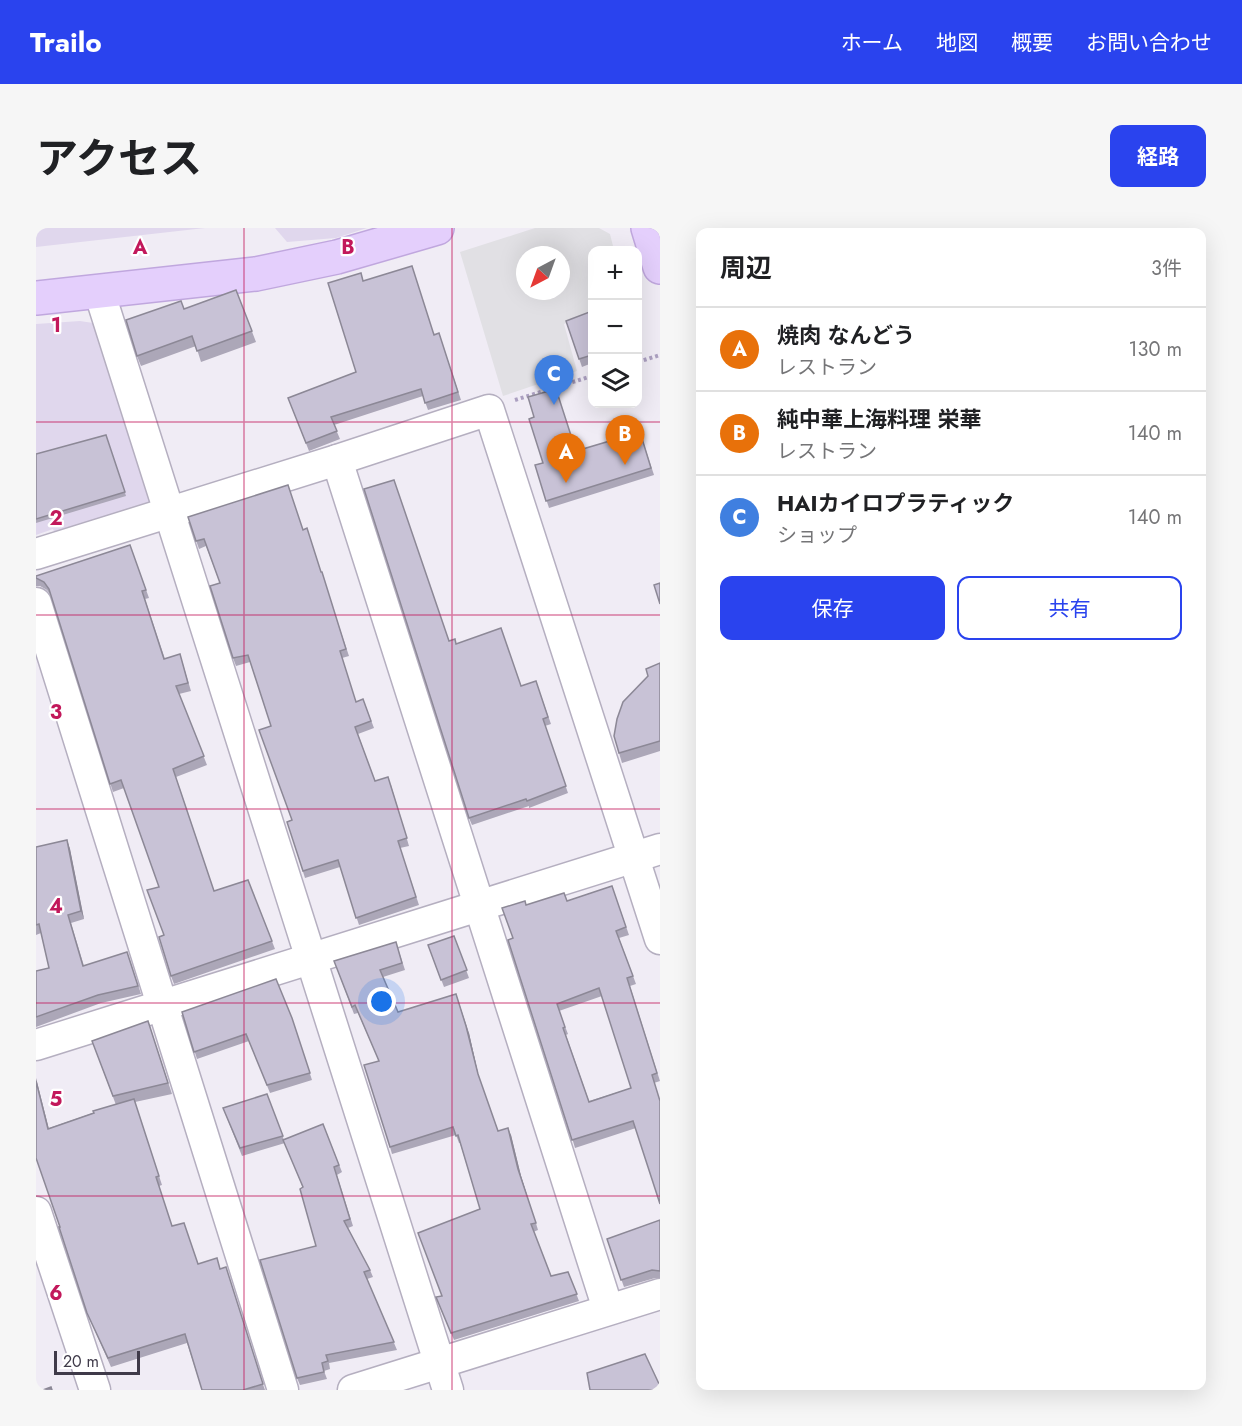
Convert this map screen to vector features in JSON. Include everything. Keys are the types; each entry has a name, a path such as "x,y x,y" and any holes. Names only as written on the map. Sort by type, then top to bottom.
{"street":[{"path":"36,298 256,274 337,257 437,228"},
{"path":"648,228 660,267"},
{"path":"99,291 444,1376"},
{"path":"36,554 489,410 647,853 660,939"},
{"path":"337,460 608,1309"},
{"path":"36,603 283,1390"},
{"path":"36,1045 647,853"},
{"path":"36,1212 95,1390"},
{"path":"353,1390 444,1376 608,1309 660,1294"}],"path":[{"path":"642,361 660,355"},
{"path":"489,410 588,377"}],"shaded area":[{"path":"36,228 205,228 36,247"},
{"path":"275,228 367,228 336,238 287,242"},
{"path":"535,228 599,228 610,234 613,246 588,246 588,315 564,324 577,371 503,396 460,252"},
{"path":"80,321 93,323 155,504 55,534 53,529 36,535 36,324"}],"building":[{"path":"412,266 434,335 439,333 458,392 425,403 421,389 331,417 337,431 306,443 288,398 356,372 328,283 361,273 363,281"},
{"path":"236,290 252,331 197,351 192,336 137,356 126,320 181,301 184,309"},
{"path":"588,313 588,356 579,359 566,321"},
{"path":"556,389 576,451 640,432 651,468 546,501 535,465 543,463 529,419 534,417 528,397"},
{"path":"106,435 125,492 36,519 36,454"},
{"path":"394,480 449,641 455,639 456,644 501,628 521,686 536,681 548,717 543,719 566,786 527,801 526,799 469,818 364,489"},
{"path":"288,485 303,530 307,528 322,572 346,649 340,651 356,702 363,699 371,721 355,727 375,781 388,777 407,838 398,841 416,897 356,918 338,860 303,871 287,822 292,820 259,730 271,726 248,655 233,658 210,586 220,583 204,539 196,541 188,517"},
{"path":"130,545 146,590 142,591 164,659 180,654 188,683 176,686 204,756 173,769 214,891 248,880 272,941 171,976 159,937 164,935 147,890 159,887 121,780 110,784 49,589 44,582 36,578 36,576"},
{"path":"660,583 660,604 654,585"},
{"path":"660,663 660,741 619,753 614,736 623,702 648,676 646,669"},
{"path":"67,840 81,911 68,915 83,966 127,952 138,986 98,995 36,1017 36,971 49,968 39,924 36,925 36,847"},
{"path":"612,886 626,927 616,931 633,976 627,978 657,1073 652,1075 660,1101 660,1204 633,1121 572,1140 508,940 513,938 502,908 525,901 526,905 564,893 567,901","holes":["599,988 631,1088 589,1102 557,1004"]},
{"path":"454,936 467,970 441,980 428,945"},
{"path":"396,942 402,963 380,970 398,1012 456,994 478,1074 498,1131 508,1128 518,1169 536,1223 531,1224 551,1276 568,1272 577,1294 451,1333 436,1297 442,1296 418,1233 480,1209 458,1135 456,1136 453,1127 390,1147 364,1065 379,1061 355,1005 352,1007 334,961"},
{"path":"276,979 310,1073 267,1085 246,1034 194,1052 182,1012"},
{"path":"148,1021 168,1083 113,1096 92,1041"},
{"path":"36,1081 48,1129 94,1113 93,1111 134,1099 159,1176 156,1177 172,1226 184,1223 198,1264 217,1258 220,1269 226,1267 263,1384 243,1390 202,1390 185,1334 108,1358 87,1313 36,1158"},
{"path":"267,1094 283,1136 240,1148 223,1108"},
{"path":"323,1124 339,1165 334,1167 350,1219 344,1221 370,1270 364,1272 394,1342 326,1355 328,1361 322,1363 324,1372 297,1378 260,1260 316,1246 300,1189 303,1187 283,1140"},
{"path":"660,1220 660,1271 652,1270 621,1280 607,1239"},
{"path":"645,1354 660,1390 590,1390 587,1373"}],"place":[{"name":"HAIカイロプラティック","path":"554,405"},
{"name":"純中華上海料理 栄華","path":"625,465"},
{"name":"焼肉 なんどう","path":"566,483"}]}
